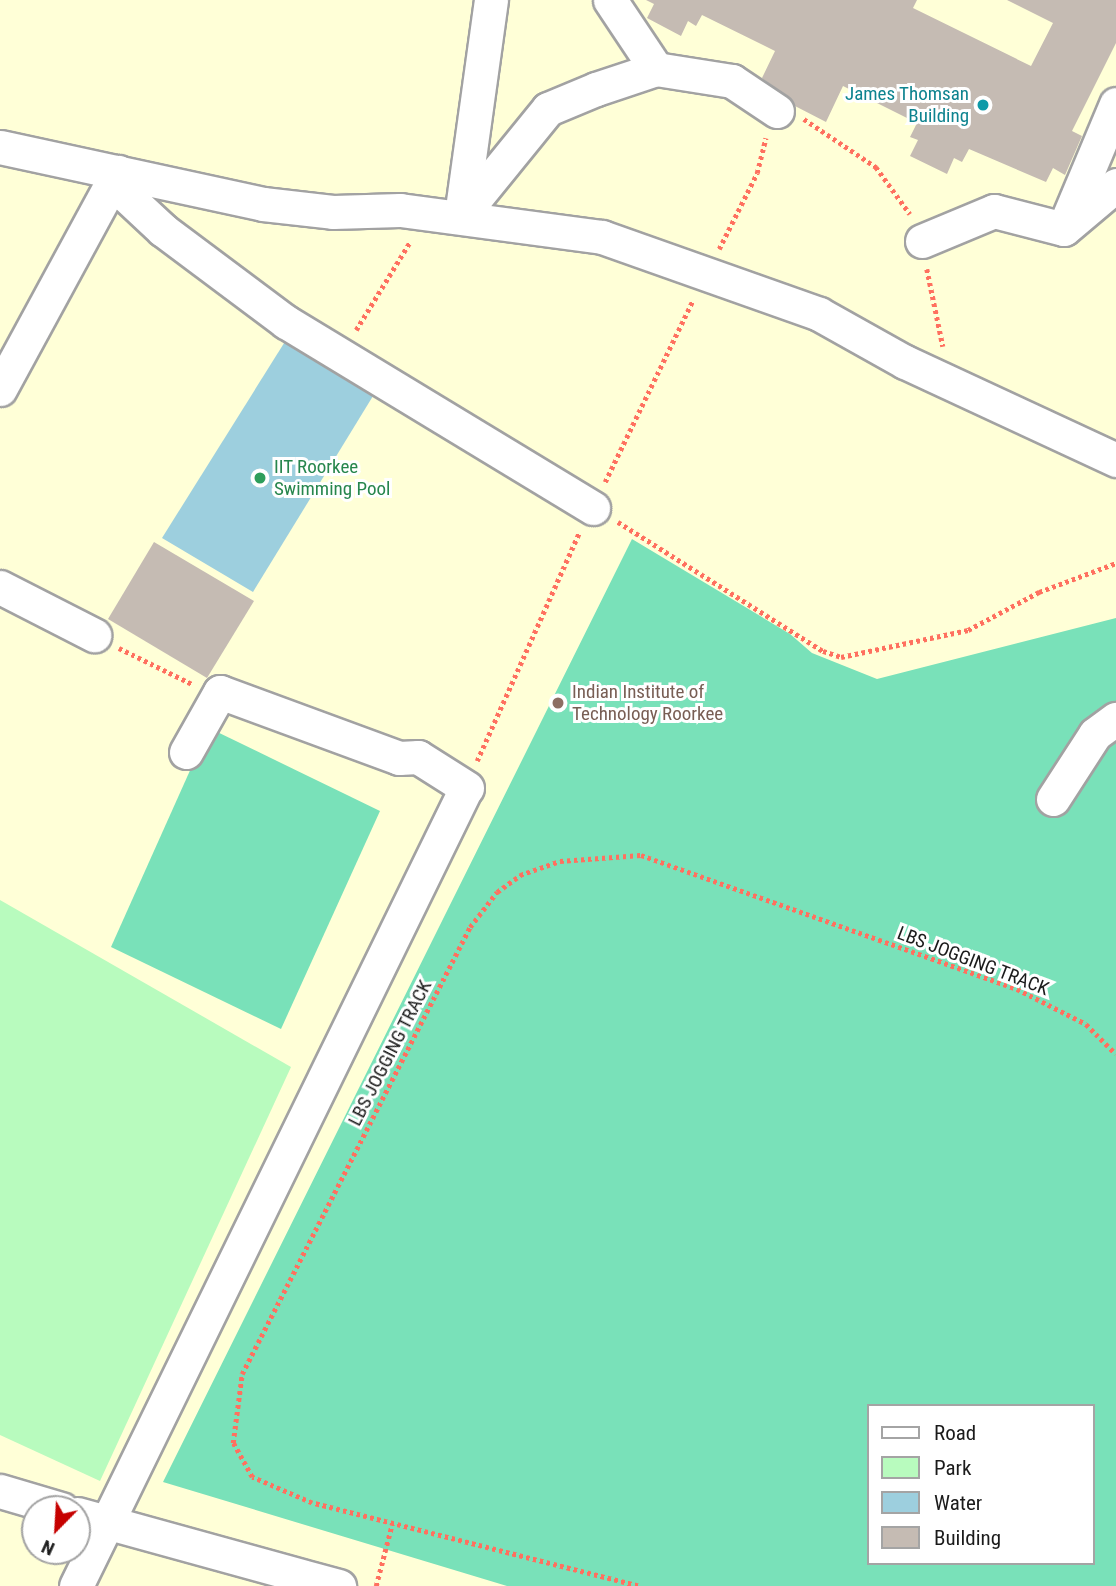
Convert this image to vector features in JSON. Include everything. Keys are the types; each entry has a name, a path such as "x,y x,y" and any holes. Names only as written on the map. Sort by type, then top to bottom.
{"street":[{"path":"445,214 491,0"},
{"path":"610,0 656,69"},
{"path":"445,214 548,109 656,69 732,82 777,111"},
{"path":"1064,229 1116,104"},
{"path":"0,147 262,204 445,214 602,237 819,314 905,362 1116,460"},
{"path":"130,175 119,189 163,230 286,322 341,350 593,508"},
{"path":"0,389 130,175"},
{"path":"1064,229 1116,185"},
{"path":"922,241 995,211 1064,229"},
{"path":"0,587 94,635"},
{"path":"186,752 220,692 399,758 418,757 467,788 91,1518 339,1586"},
{"path":"1052,799 1095,734 1116,719"},
{"path":"0,1491 21,1497"},
{"path":"76,1586 81,1565"}],"path":[{"path":"341,350 445,214"},
{"path":"593,508 823,652 841,657 968,630 1038,592 1116,563"},
{"path":"479,756 564,560"},
{"path":"94,635 201,689 220,692"},
{"name":"LBS JOGGING TRACK","path":"638,1586 312,1503 252,1477 233,1443 235,1397 242,1374 470,927 497,892 520,875 560,861 640,855 1017,989 1086,1024 1116,1054"},
{"path":"376,1586 392,1524"}],"shaded area":[{"name":"Indian Institute of Technology Roorkee","path":"0,0 1116,0 1116,1586 0,1586"}],"green space":[{"path":"632,539 790,634 812,653 877,679 1116,618 1116,1586 507,1586 163,1482"},
{"path":"209,728 380,811 281,1029 111,947"},
{"path":"0,900 291,1067 100,1481 0,1435"}],"water":[{"path":"286,340 373,396 253,592 162,538"}],"building":[{"name":"James Thomsan Building","path":"646,0 917,0 913,8 1031,66 1053,23 1007,0 1116,0 1116,43 1072,131 1082,136 1065,175 1053,168 1046,182 969,149 962,162 954,158 947,174 910,156 918,140 910,137 917,123 843,86 826,122 795,106 762,78 775,51 702,15 696,26 688,21 681,36 647,18 654,4"},
{"path":"154,542 254,601 207,678 108,619"}],"place":[{"name":"James Thomsan Building","path":"983,105"},
{"name":"IIT Roorkee Swimming Pool","path":"260,478"},
{"name":"Indian Institute of Technology Roorkee","path":"558,703"}]}
